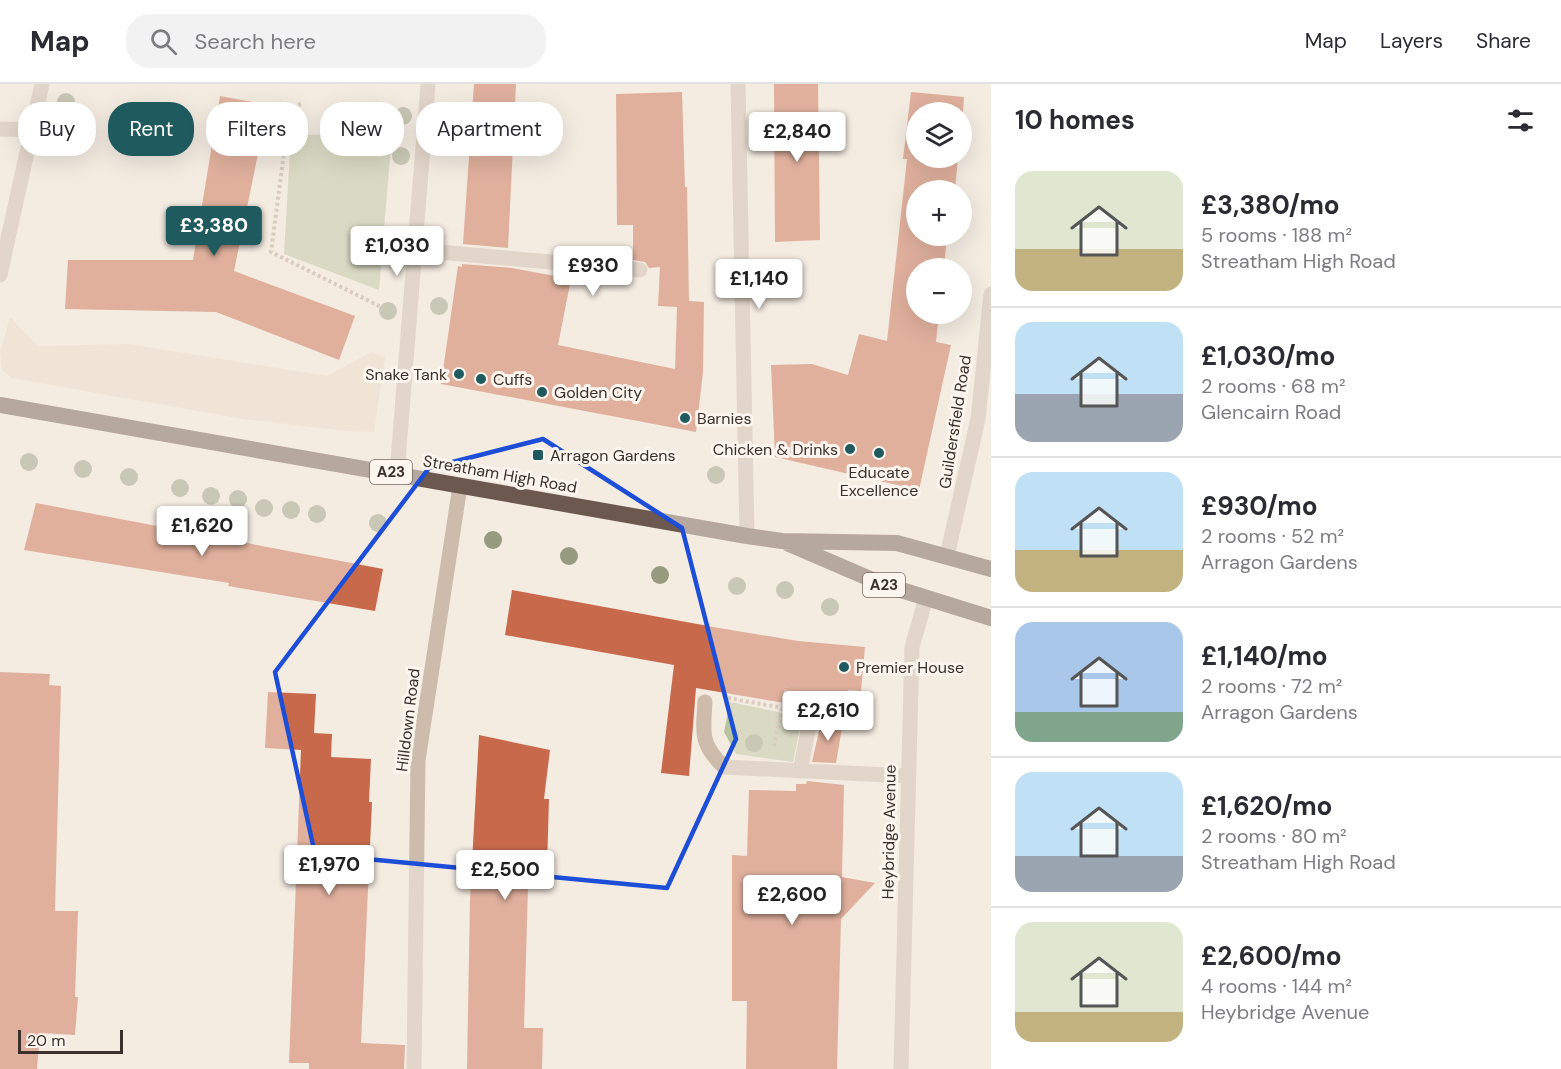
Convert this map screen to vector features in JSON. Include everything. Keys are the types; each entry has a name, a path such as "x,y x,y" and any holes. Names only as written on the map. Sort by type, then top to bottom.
{"highway":[{"name":"Streatham High Road","path":"0,405 747,536 782,541 897,543 991,569"},
{"name":"Streatham High Road","path":"782,541 882,584 991,618"}],"street":[{"path":"38,102 42,84"},
{"path":"397,473 429,84"},
{"path":"738,84 747,536"},
{"path":"0,129 18,130"},
{"path":"0,275 27,156"},
{"path":"416,250 640,270"},
{"name":"Guildersfield Road","path":"947,555 978,419 991,294"},
{"name":"Hilldown Road","path":"414,1069 418,760 460,486"},
{"name":"Heybridge Avenue","path":"902,1069 912,647 926,598"},
{"path":"711,699 703,738 712,756 724,767 908,776"},
{"path":"800,771 810,721"}],"path":[{"path":"284,156 271,252 383,308"},
{"path":"783,714 787,687"},
{"path":"711,699 784,708"}],"highlighted area":[{"path":"543,439 682,528 736,739 667,888 315,854 275,672 429,468"}],"green space":[{"path":"308,135 320,135 320,156 390,156 379,290 284,254 290,156 308,156"},
{"path":"730,702 802,717 793,762 736,754 724,732"}],"shaded area":[{"path":"10,317 38,346 129,344 327,376 371,352 385,357 374,432 344,431 243,419 11,378 2,370 0,353"}],"building":[{"path":"474,84 516,84 515,102 473,102"},
{"path":"774,84 818,84 820,240 775,242"},
{"path":"682,92 685,187 687,187 689,301 704,302 703,372 696,432 441,384 458,266 462,267 462,264 512,268 571,279 558,345 675,369 677,307 658,306 660,267 649,268 645,262 633,260 633,225 617,225 616,94"},
{"path":"911,92 964,97 964,102 910,102"},
{"path":"220,96 252,102 219,102"},
{"path":"906,134 906,159 903,159"},
{"path":"210,156 258,156 234,271 355,316 339,360 216,312 65,309 68,260 193,260"},
{"path":"469,156 512,156 508,248 463,244"},
{"path":"906,168 957,168 956,180 906,180 906,246 946,246 945,258 906,258 906,324 938,324 936,342 951,345 919,490 775,457 771,365 812,364 848,375 859,334 887,341"},
{"path":"36,503 383,569 375,611 228,586 229,583 24,550"},
{"path":"512,590 798,641 865,647 861,691 848,690 844,713 696,688 689,776 661,773 674,665 505,635"},
{"path":"0,672 50,674 49,685 61,686 55,911 78,911 75,997 78,997 75,1035 40,1033 37,1069 0,1069"},
{"path":"268,692 316,694 314,733 332,734 331,757 371,759 369,802 372,802 361,1043 405,1045 404,1069 309,1069 309,1063 289,1063 301,750 265,748"},
{"path":"822,718 843,722 836,763 812,762"},
{"path":"479,735 550,750 544,799 549,799 547,867 541,867 541,888 528,887 524,1028 543,1028 542,1069 467,1069 470,899"},
{"path":"807,781 844,785 842,877 875,883 841,919 837,1069 746,1069 747,1001 732,1001 732,855 747,856 749,790 796,791 796,784 806,784"}],"place":[{"name":"Snake Tank","path":"459,374"},
{"name":"Cuffs","path":"481,379"},
{"name":"Golden City","path":"542,392"},
{"name":"Barnies","path":"685,418"},
{"name":"Chicken & Drinks","path":"850,449"},
{"name":"Educate Excellence","path":"879,453"},
{"name":"Arragon Gardens","path":"538,455"},
{"name":"Premier House","path":"844,667"}]}
